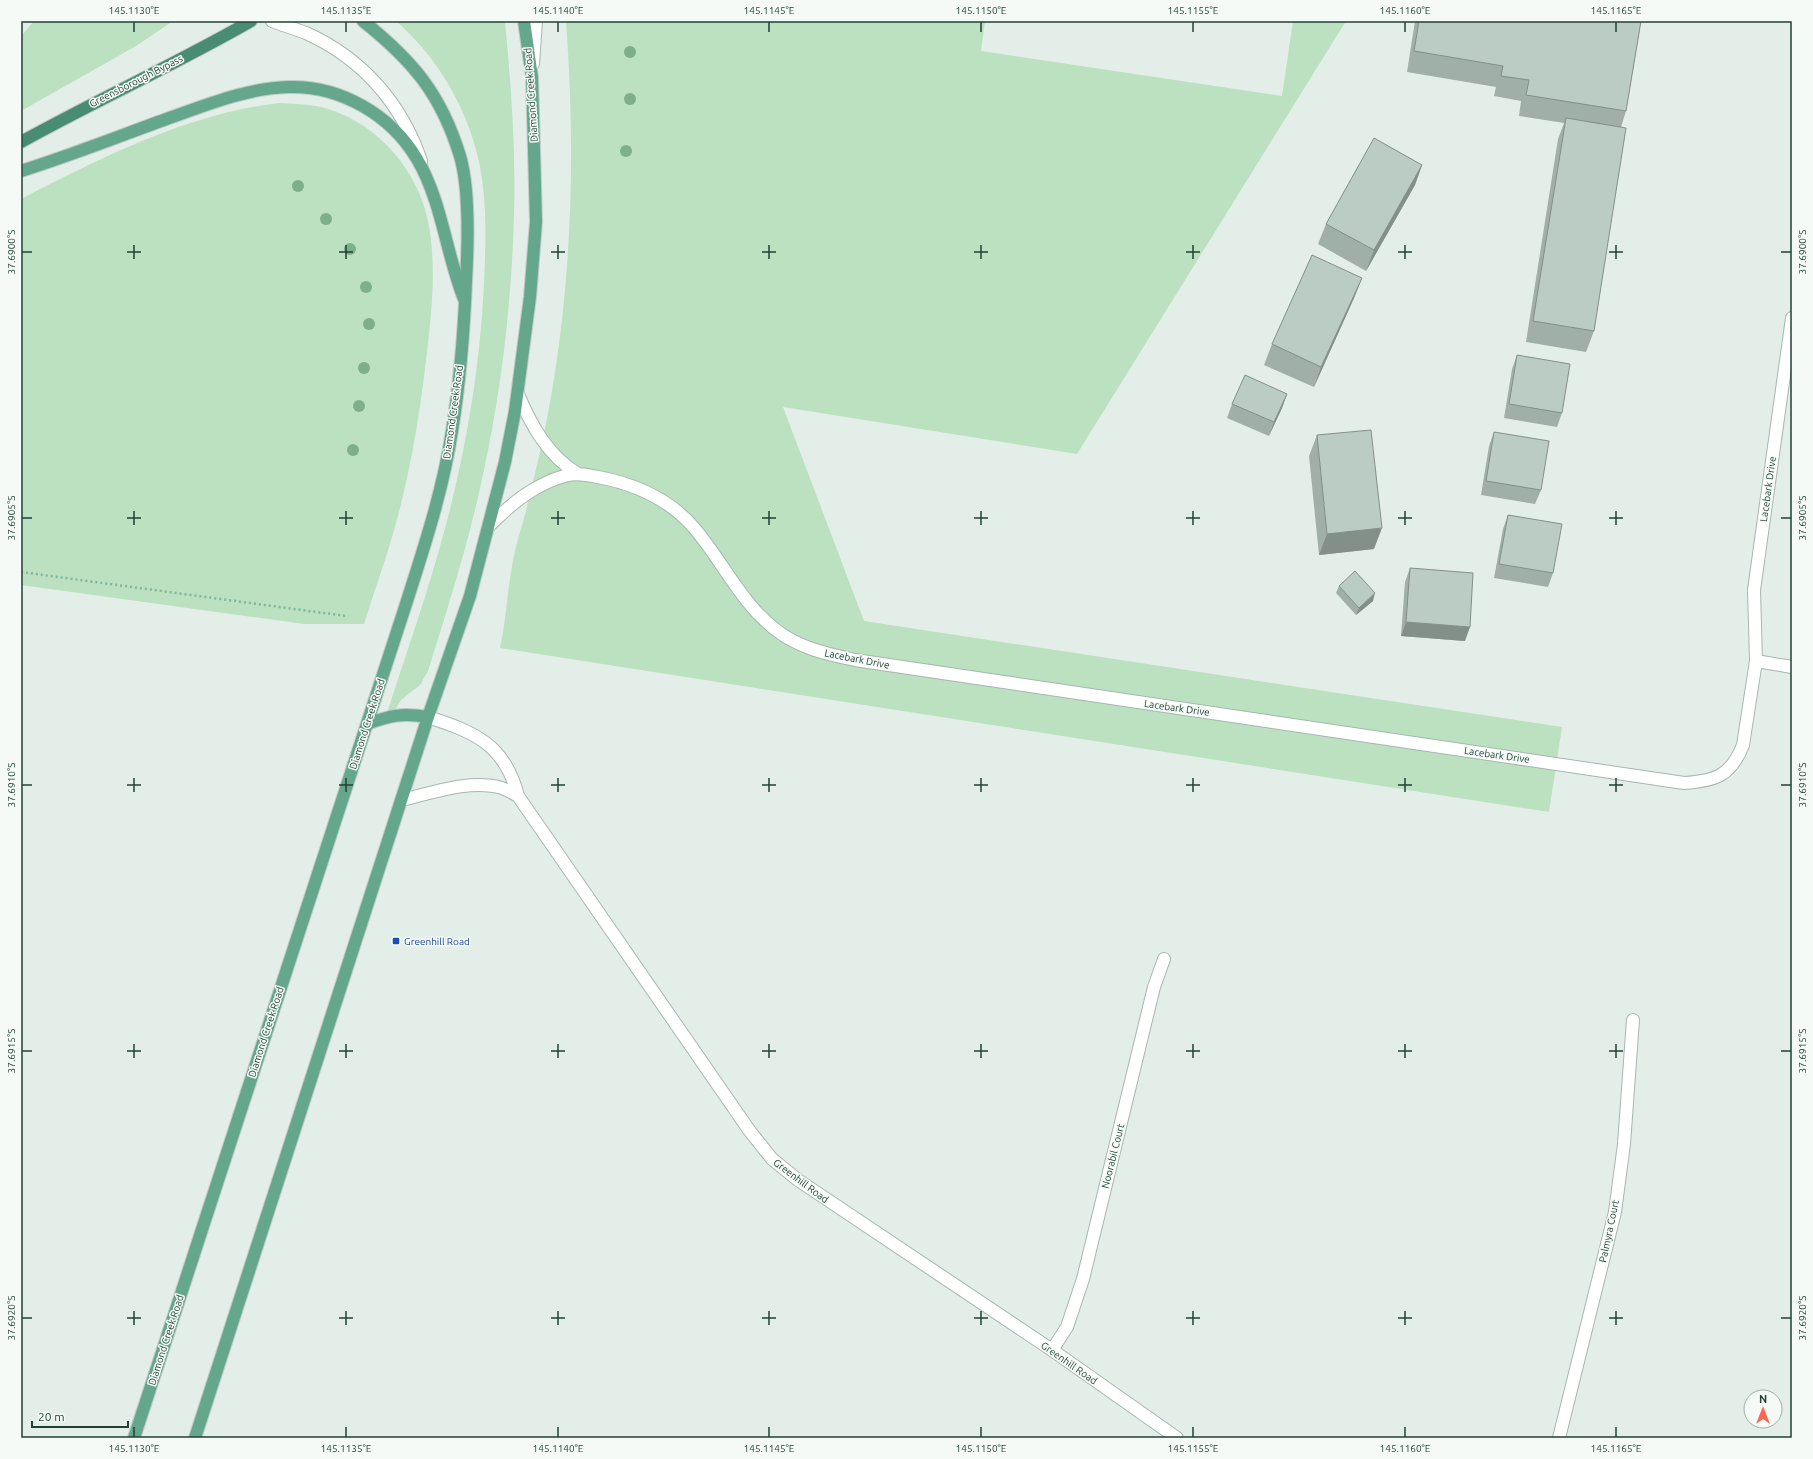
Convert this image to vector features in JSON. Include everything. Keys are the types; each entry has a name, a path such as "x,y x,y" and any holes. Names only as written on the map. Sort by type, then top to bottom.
{"highway":[{"name":"Greensborough Bypass","path":"21,142 106,96 212,44 251,21"}],"main road":[{"name":"Diamond Creek Road","path":"134,1438 418,568 446,460 455,405 468,256 464,172 460,156 446,119 427,85 410,63 385,39 363,21"},
{"name":"Diamond Creek Road","path":"195,1438 428,717 470,596 506,462 518,394 530,297 536,222 532,77 524,21"},
{"path":"21,171 212,103 250,93 290,87 306,88 330,93 354,102 385,121 402,137 412,150 425,174 456,278 465,302"},
{"name":"Greenhill Road","path":"367,724 385,717 407,714 428,717"}],"street":[{"path":"272,21 306,33 331,46 369,76 384,92 406,124 414,141 425,174"},
{"path":"532,77 536,21"},
{"name":"Lacebark Drive","path":"490,525 505,510 535,488 554,479 578,474 618,482 636,487 658,497 678,512 695,529 740,592 757,612 776,630 800,645 825,654 855,660 1684,783 1703,782 1719,777 1730,768 1738,757 1743,745 1756,661 1754,590 1789,361 1792,318"},
{"name":"Lacebark Drive","path":"518,394 530,421 548,448 578,474"},
{"path":"1756,661 1792,667"},
{"name":"Greenhill Road","path":"428,717 462,728 489,744 506,764 515,782 518,796 749,1130 772,1159 798,1180 843,1212 1052,1350 1177,1438"},
{"path":"402,800 473,786 502,788 518,796"},
{"name":"Noorabil Court","path":"1052,1350 1067,1327 1083,1279 1154,987 1164,959"},
{"name":"Palmyra Court","path":"1559,1438 1615,1212 1624,1144 1633,1020"}],"path":[{"path":"21,572 346,616"}],"green space":[{"path":"34,21 173,21 136,46 21,111 21,36"},
{"path":"396,21 505,21 512,117 514,189 511,278 501,374 490,438 472,521 459,571 428,671 420,685 401,700 395,710 389,712 388,710 438,554 459,471 471,409 479,347 484,284 485,232 484,197 479,163 475,146 462,111 454,94 434,62 422,47"},
{"path":"566,21 985,21 981,51 1282,96 1293,21 1346,21 1077,454 783,407 864,621 1562,727 1549,812 500,648 513,559 526,511 546,424 562,324 570,223 571,173 571,122"},
{"path":"279,103 310,105 328,109 347,116 380,139 395,154 407,170 417,188 424,206 429,226 433,273 432,305 425,372 416,431 405,489 396,523 364,624 304,624 21,585 21,199 82,168 146,139 212,116 246,108"}],"building":[{"path":"1419,21 1641,21 1626,111 1526,95 1529,80 1501,76 1503,66 1414,51"},
{"path":"1566,118 1626,128 1594,331 1533,321"},
{"path":"1374,138 1422,165 1374,250 1326,224"},
{"path":"1312,255 1362,278 1321,367 1272,344"},
{"path":"1517,355 1570,364 1562,413 1509,404"},
{"path":"1245,375 1287,394 1274,422 1232,404"},
{"path":"1371,430 1382,528 1327,534 1317,435"},
{"path":"1494,432 1549,441 1541,490 1486,481"},
{"path":"1508,515 1562,524 1553,573 1499,564"},
{"path":"1410,568 1473,573 1470,627 1406,622"},
{"path":"1355,571 1375,593 1359,608 1339,586"}],"place":[{"name":"Greenhill Road","path":"396,941"}]}
